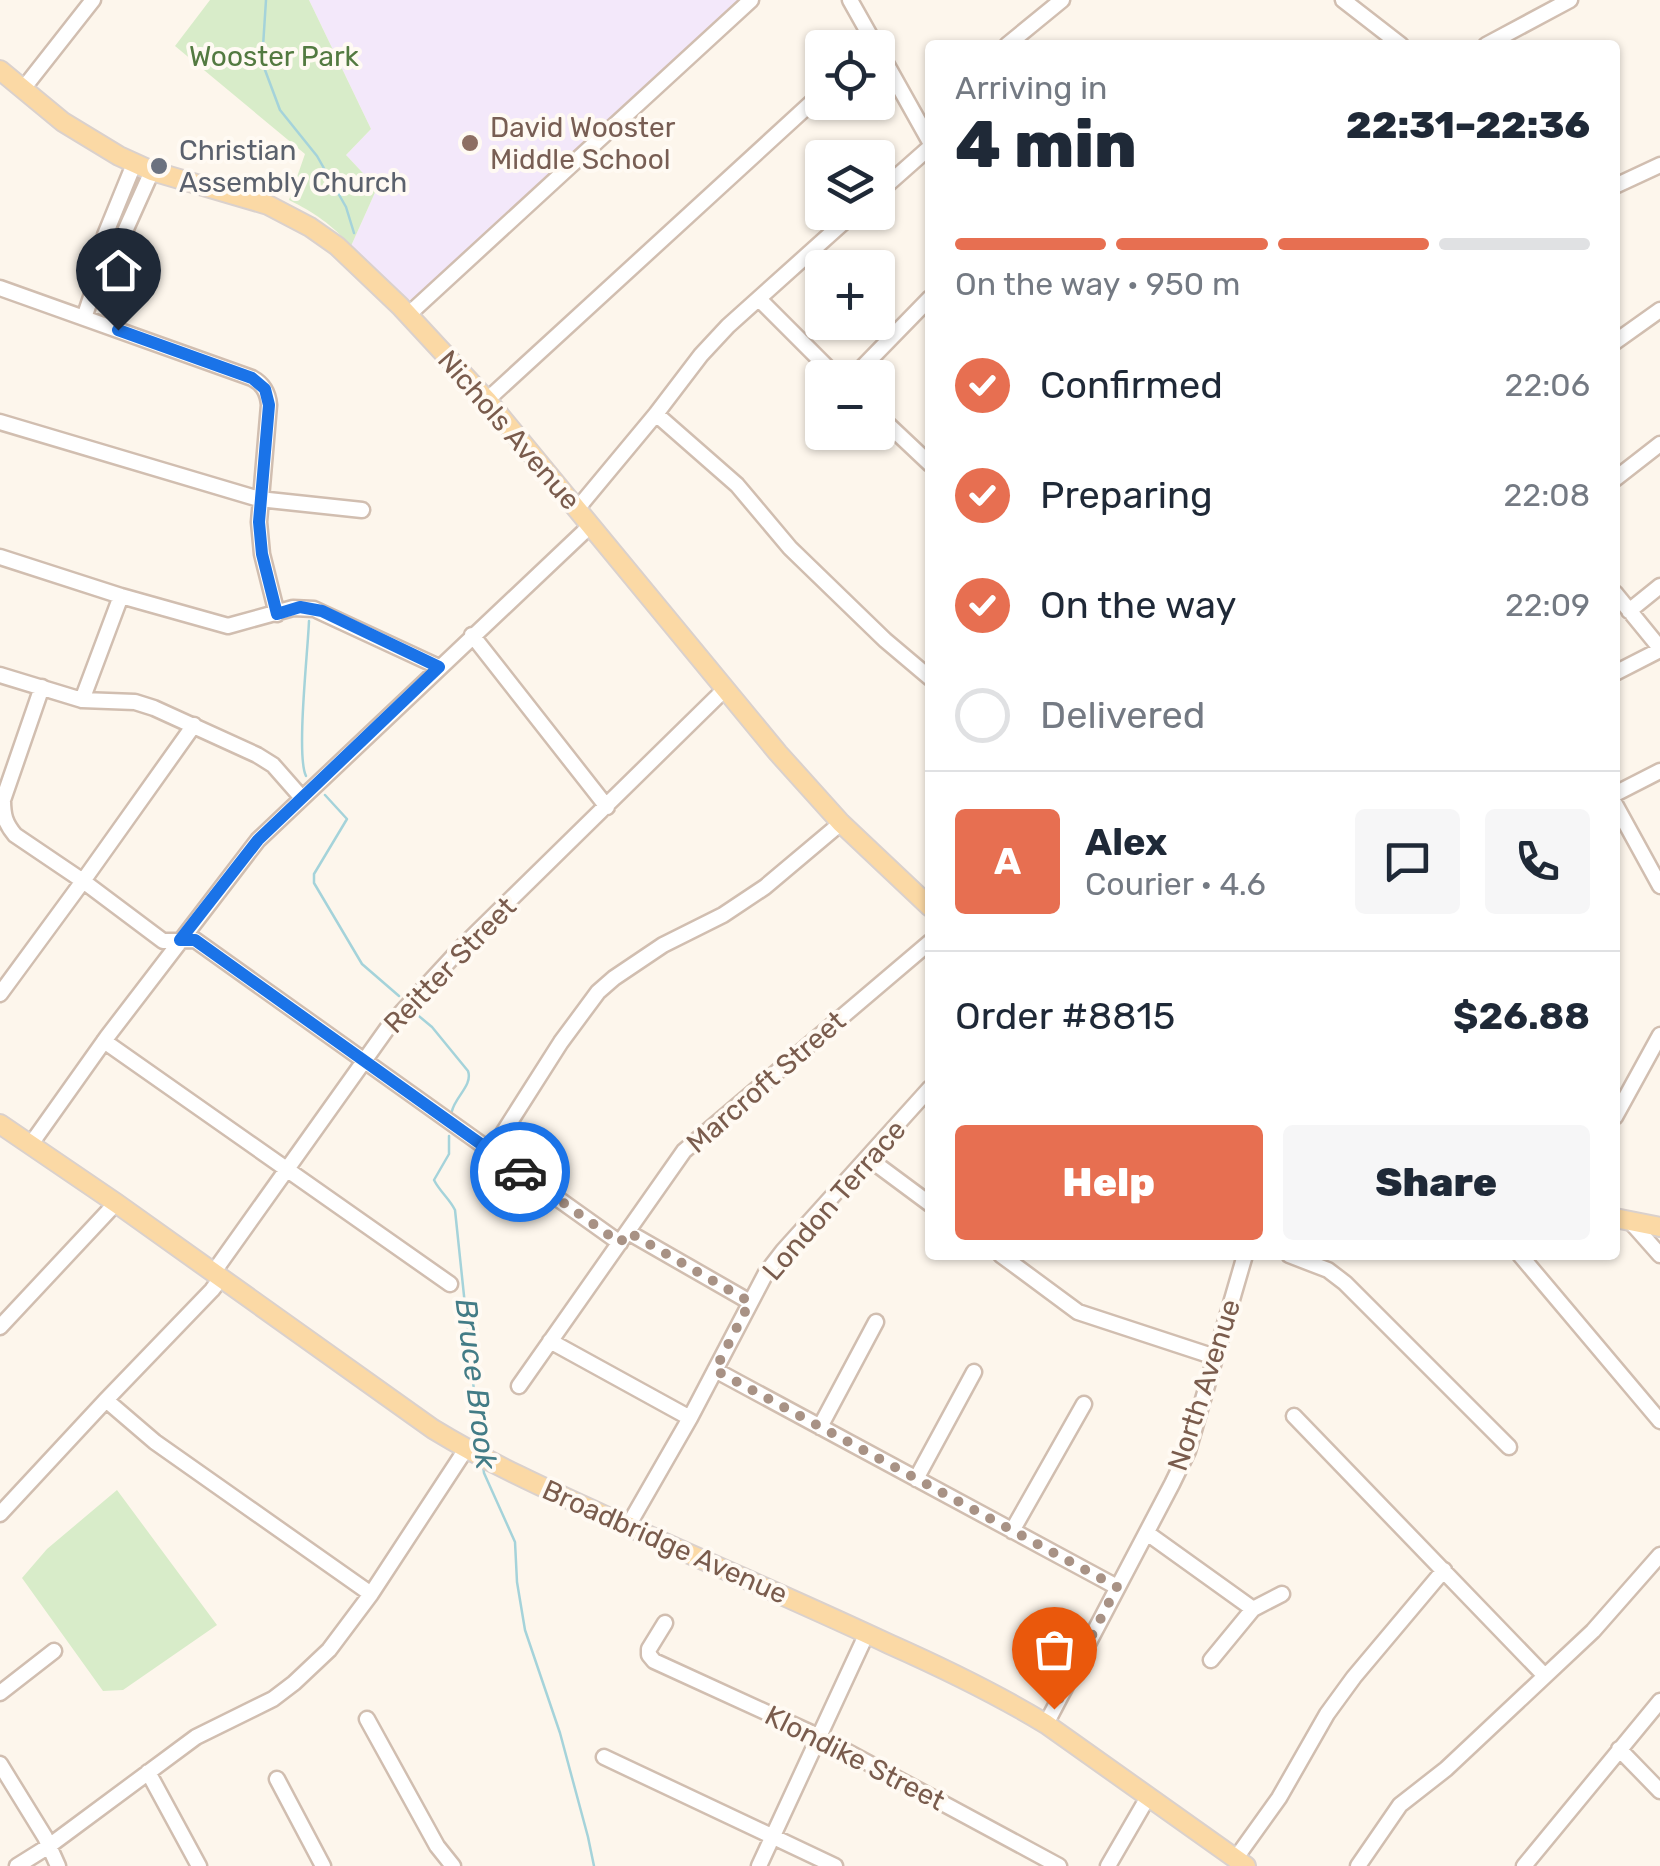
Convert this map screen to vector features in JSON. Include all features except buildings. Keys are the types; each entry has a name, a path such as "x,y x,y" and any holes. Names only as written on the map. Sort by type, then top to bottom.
{"main road":[{"name":"Nichols Avenue","path":"0,70 90,140 143,168 238,195 292,217 337,246 487,400 778,753 842,823 925,902"},
{"name":"Broadbridge Avenue","path":"0,1124 470,1451 965,1679 1046,1724 1241,1862"},
{"path":"1622,1219 1660,1226"}],"street":[{"path":"23,90 94,0"},
{"path":"408,315 751,0"},
{"path":"850,0 867,30"},
{"path":"1013,40 1062,0"},
{"path":"1343,0 1395,40"},
{"path":"1495,40 1570,0"},
{"path":"895,80 925,134"},
{"path":"487,400 805,109"},
{"path":"917,119 925,112"},
{"path":"895,177 925,149"},
{"path":"1620,184 1660,164"},
{"path":"84,318 104,258 121,240 143,168"},
{"path":"577,509 701,355 836,230"},
{"path":"0,288 262,384 269,405 259,499 262,554 277,614"},
{"path":"759,299 820,360"},
{"path":"870,360 925,303"},
{"path":"1620,338 1660,310"},
{"path":"656,414 738,485 790,548 885,640 925,670"},
{"path":"0,422 259,499 362,510"},
{"path":"895,431 925,459"},
{"path":"1620,475 1660,444"},
{"path":"31,1144 104,1041 258,840 590,526"},
{"path":"0,557 228,626 300,607 322,611 439,667"},
{"path":"1629,611 1660,586"},
{"path":"82,700 120,596"},
{"path":"1620,599 1660,649 1620,670"},
{"path":"472,635 607,807"},
{"path":"0,674 82,700 135,702 194,725 273,764 302,798"},
{"path":"42,687 2,799 7,826 15,835 163,941 195,940 491,1152 624,1238 750,1302"},
{"name":"Reitter Street","path":"0,1514 212,1290 217,1276 287,1168 414,997 724,690"},
{"path":"0,994 6,972 83,882 194,725"},
{"path":"1620,791 1660,771"},
{"path":"1620,813 1660,886"},
{"path":"491,1152 560,1042 598,992 663,945 723,915 765,887 842,823"},
{"name":"Marcroft Street","path":"519,1386 684,1150 925,946"},
{"path":"1620,1108 1660,1035"},
{"path":"104,1041 450,1284"},
{"name":"London Terrace","path":"628,1526 766,1273 925,1094"},
{"path":"868,1158 925,1200"},
{"path":"0,1328 116,1203"},
{"path":"1622,1219 1660,1255"},
{"path":"1007,1260 1078,1312 1216,1356"},
{"name":"North Avenue","path":"1046,1724 1188,1451 1244,1260"},
{"path":"1302,1260 1328,1270 1345,1283 1508,1447"},
{"path":"1524,1260 1660,1420"},
{"path":"820,1428 876,1322"},
{"path":"550,1341 690,1418"},
{"path":"715,1370 1117,1587"},
{"path":"916,1479 974,1372"},
{"path":"106,1400 155,1442 371,1594"},
{"path":"1012,1530 1084,1404"},
{"path":"1294,1416 1545,1676"},
{"path":"18,1866 196,1737 283,1693 329,1650 470,1451"},
{"path":"1147,1533 1253,1608"},
{"path":"1358,1866 1400,1806 1446,1770 1593,1630 1660,1555"},
{"path":"1241,1862 1326,1714 1444,1570"},
{"path":"1211,1660 1253,1608 1282,1594"},
{"name":"Klondike Street","path":"665,1624 651,1646 649,1655 654,1661 820,1737 1059,1866"},
{"path":"759,1866 867,1633"},
{"path":"0,1693 54,1651"},
{"path":"1524,1866 1660,1700"},
{"path":"367,1720 437,1846 453,1866"},
{"path":"1619,1749 1660,1791"},
{"path":"604,1758 835,1866"},
{"path":"0,1764 58,1866"},
{"path":"148,1772 199,1866"},
{"path":"277,1779 324,1866"},
{"path":"1108,1866 1148,1797"}],"shaded area":[{"name":"David Wooster Middle School","path":"309,0 739,0 409,300 351,246 377,188 346,155 371,129"}],"green space":[{"name":"Wooster Park","path":"210,0 309,0 371,129 346,155 377,188 351,246 337,231 289,200 305,154 175,46"},
{"path":"117,1490 217,1625 123,1690 103,1691 22,1578 47,1549"}],"waterway":[{"name":"Bruce Brook","path":"266,0 262,62 280,110 317,156 346,207 354,233"},
{"name":"Bruce Brook","path":"306,776 302,726 309,621"},
{"name":"Bruce Brook","path":"325,795 347,819 314,874 314,883 362,964 399,996"},
{"name":"Bruce Brook","path":"414,1012 432,1027 468,1071 468,1081 452,1111"},
{"name":"Bruce Brook","path":"449,1136 449,1154 434,1180 455,1210 480,1448"},
{"name":"Bruce Brook","path":"483,1465 515,1542 525,1630 560,1733 594,1866"}],"way so far":[{"path":"520,1172 620,1243 628,1232 750,1302 715,1370 1117,1587 1054,1709"}],"place":[{"name":"David Wooster Middle School","path":"470,143"},
{"name":"Christian Assembly Church","path":"159,166"}],"route":[{"path":"118,330 252,378 268,394 259,522 262,554 277,614 300,607 322,611 439,667 258,840 180,940 195,940 520,1172"}]}
